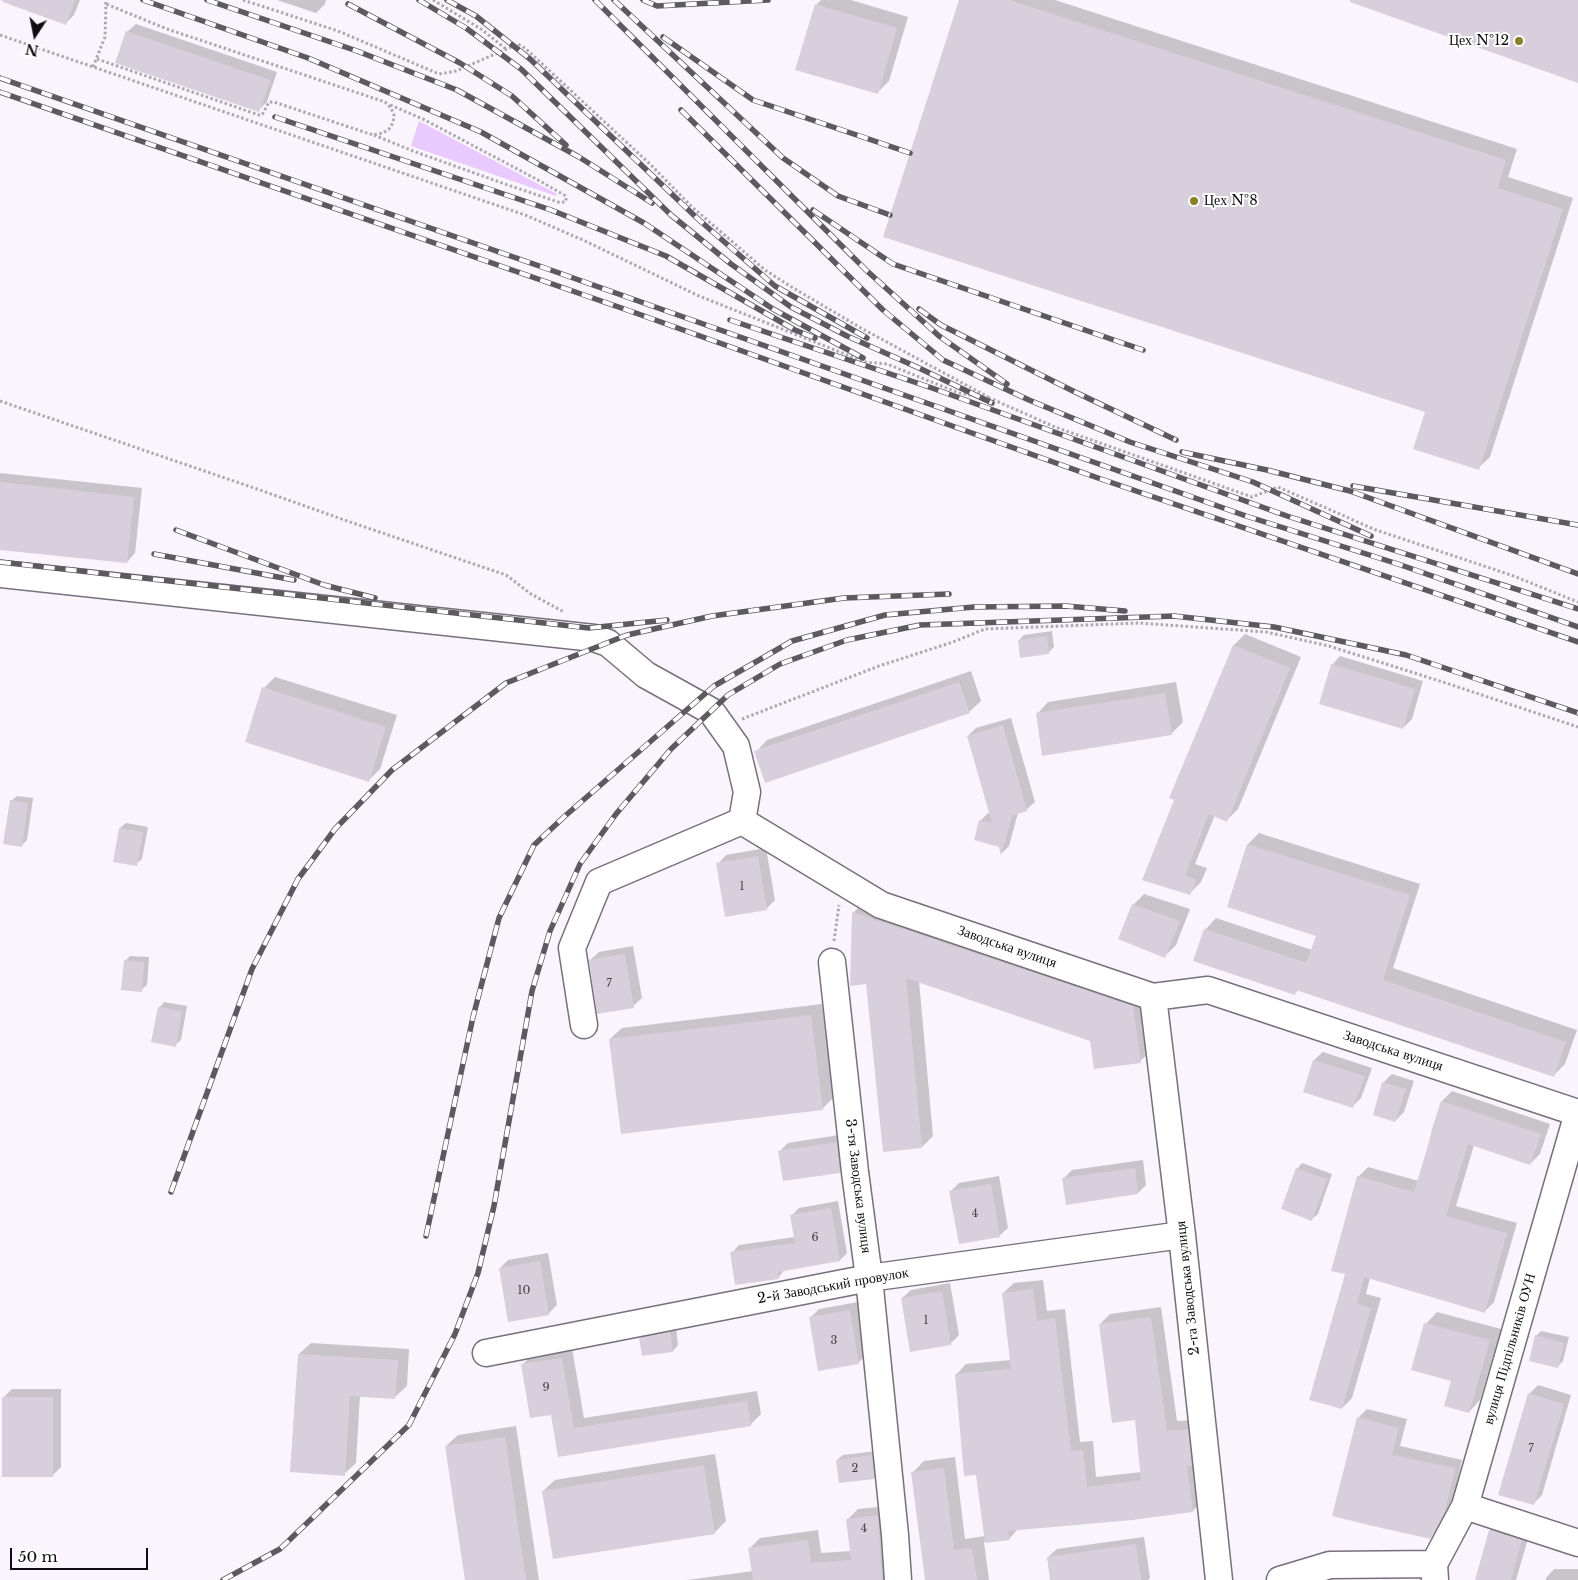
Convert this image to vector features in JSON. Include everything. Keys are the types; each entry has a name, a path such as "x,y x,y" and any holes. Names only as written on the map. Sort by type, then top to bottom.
{"street":[{"path":"0,574 594,638 608,643 646,676 711,711 736,746 747,792 742,821 599,882 572,948 584,1025"},
{"name":"Заводська вулиця","path":"742,821 881,905 1153,997 1208,990 1578,1113"},
{"name":"3-тя Заводська вулиця","path":"832,962 855,1172 869,1278 896,1535 898,1580"},
{"name":"2-га Заводська вулиця","path":"1153,997 1182,1235 1219,1580"},
{"name":"вулиця Підпільників ОУН","path":"1435,1572 1465,1506 1578,1113"},
{"name":"2-й Заводський провулок","path":"486,1353 869,1278 1182,1235"},
{"path":"1465,1506 1578,1543"},
{"path":"1280,1580 1330,1565 1435,1572"}],"path":[{"path":"93,67 105,37 106,4 104,0"},
{"path":"243,0 338,32 439,74 456,71 518,44 525,48 651,165 691,206 765,270 861,328 992,399 1055,427 1252,497 1278,487 1376,530 1511,575 1578,602"},
{"path":"433,0 481,29 506,49"},
{"path":"97,59 259,115 262,115 268,102 274,102 373,135 561,203 566,201 566,196 538,180 423,119 385,102 168,29 106,4"},
{"path":"0,35 526,215 700,296 831,349 865,362 887,364 959,393 992,399"},
{"path":"373,135 383,133 393,123 394,115 391,108 385,102"},
{"path":"0,401 506,574 531,594 567,613"},
{"path":"722,727 879,666 953,642 985,629 1139,623 1266,632 1329,646 1578,727"},
{"path":"832,962 837,914 845,883"}],"shaded area":[{"path":"419,121 557,194 556,196 411,146"}],"building":[{"path":"3,0 75,0 66,25 3,2"},
{"name":"Цех №8","path":"959,0 1009,0 1506,160 1498,188 1563,209 1479,470 1413,449 1425,412 883,237"},
{"name":"Цех №12","path":"1350,0 1578,0 1578,83 1350,2"},
{"path":"815,4 897,28 878,94 795,70"},
{"path":"126,31 270,80 259,112 115,63"},
{"path":"0,482 134,497 127,563 0,550"},
{"path":"1047,636 1049,654 1020,658 1018,640"},
{"path":"1233,645 1290,668 1227,822 1209,814 1185,875 1196,880 1190,895 1142,880 1174,800 1169,798"},
{"path":"1331,664 1415,689 1403,729 1319,704"},
{"path":"959,682 970,713 765,783 754,751"},
{"path":"262,687 386,727 369,782 245,742"},
{"path":"1165,693 1172,735 1042,756 1036,713"},
{"path":"1003,725 1027,811 1012,816 1001,856 999,847 974,840 979,820 992,823 967,736"},
{"path":"10,800 28,803 22,847 3,844"},
{"path":"119,828 143,832 137,866 113,862"},
{"path":"1247,844 1410,895 1383,980 1566,1042 1554,1077 1296,990 1295,995 1193,961 1204,929 1306,963 1316,936 1227,907"},
{"path":"758,856 767,910 725,917 716,863"},
{"path":"1132,904 1180,921 1165,958 1118,939"},
{"path":"852,912 1133,1006 1141,1063 1094,1069 1090,1041 906,978 922,1148 883,1152 866,984 850,986"},
{"path":"625,954 634,1008 597,1014 589,960"},
{"path":"124,960 144,962 142,992 121,990"},
{"path":"158,1007 182,1011 176,1047 151,1042"},
{"path":"811,1015 823,1110 621,1134 609,1039"},
{"path":"1313,1060 1365,1076 1353,1108 1303,1092"},
{"path":"1382,1082 1406,1089 1395,1122 1373,1115"},
{"path":"1441,1101 1541,1134 1530,1165 1468,1144 1446,1216 1507,1233 1485,1313 1364,1277 1357,1304 1371,1308 1342,1409 1309,1400 1345,1274 1331,1271 1357,1176 1414,1192"},
{"path":"837,1142 840,1173 783,1181 778,1151"},
{"path":"1135,1168 1138,1194 1066,1205 1062,1178"},
{"path":"1296,1168 1327,1179 1312,1221 1281,1209"},
{"path":"991,1184 1000,1237 959,1244 949,1191"},
{"path":"831,1208 840,1261 778,1272 779,1279 735,1285 730,1252 795,1243 790,1215"},
{"path":"540,1261 549,1315 508,1322 499,1268"},
{"path":"1033,1289 1037,1321 1055,1318 1071,1451 1083,1450 1087,1487 1141,1480 1135,1420 1112,1423 1099,1324 1151,1317 1167,1431 1188,1429 1192,1465 1187,1466 1193,1512 1132,1520 1008,1531 1010,1540 985,1543 976,1475 964,1476 955,1374 1011,1369 1002,1293"},
{"path":"942,1291 951,1345 910,1352 901,1298"},
{"path":"850,1310 859,1364 818,1371 809,1317"},
{"path":"1424,1323 1490,1340 1469,1413 1444,1406 1451,1381 1411,1370"},
{"path":"670,1332 673,1352 642,1356 639,1338"},
{"path":"1535,1335 1564,1343 1558,1368 1529,1361"},
{"path":"298,1354 398,1360 395,1399 350,1396 345,1476 290,1472"},
{"path":"562,1358 574,1428 747,1401 751,1426 558,1457 551,1415 530,1418 521,1364"},
{"path":"1528,1393 1564,1404 1534,1505 1498,1495"},
{"path":"2,1397 53,1397 53,1477 2,1477"},
{"path":"1357,1417 1399,1428 1392,1455 1455,1468 1445,1511 1431,1539 1332,1516"},
{"path":"505,1437 526,1580 465,1580 445,1446"},
{"path":"872,1455 874,1479 839,1483 836,1460"},
{"path":"704,1465 715,1534 553,1559 542,1491"},
{"path":"944,1468 954,1550 972,1548 977,1580 925,1580 911,1472"},
{"path":"878,1515 882,1580 753,1580 748,1548 808,1540 811,1563 851,1560 846,1519"},
{"path":"1489,1530 1522,1540 1511,1580 1475,1580"},
{"path":"1136,1544 1141,1580 1050,1580 1047,1557"}],"railway":[{"path":"143,0 308,58 481,132 644,223 773,309 863,358"},
{"path":"207,0 357,51 457,90 579,157 652,203"},
{"path":"419,0 466,28 521,69 671,215 731,264 791,307 847,336 992,403"},
{"path":"447,0 476,16 530,59 698,219 775,286 867,338"},
{"path":"595,0 866,270 939,336 1007,384"},
{"path":"614,0 783,158 838,196 890,215"},
{"path":"643,0 657,6 768,0"},
{"path":"348,4 460,63 512,96 566,145"},
{"path":"663,37 753,100 910,153"},
{"path":"0,78 1246,516 1398,564 1578,627"},
{"path":"0,92 630,311 1098,478 1578,642"},
{"path":"681,110 883,310 943,360 1029,400 1130,442 1253,482 1371,536"},
{"path":"275,117 551,210 666,256 795,330 815,338"},
{"path":"813,210 893,264 1143,350"},
{"path":"919,309 941,325 1176,440"},
{"path":"730,320 932,388 1287,516 1578,609"},
{"path":"1182,452 1267,470 1350,491 1578,574"},
{"path":"1353,486 1578,525"},
{"path":"176,530 324,585 375,598"},
{"path":"154,554 294,580"},
{"path":"0,562 589,628 667,620"},
{"path":"171,1192 252,969 298,879 335,829 392,770 506,683 627,635 712,616 844,598 949,594"},
{"path":"426,1236 473,1017 499,918 534,845 565,816 714,686 792,641 885,615 974,607 1066,606 1125,611"},
{"path":"223,1580 280,1549 409,1425 455,1334 478,1273 494,1206 532,991 550,931 580,864 616,814 671,749 728,695 780,664 847,640 920,625 1174,616 1274,627 1406,655 1578,713"}],"place":[{"name":"Цех №12","path":"1519,41"},
{"name":"Цех №8","path":"1194,201"}]}
